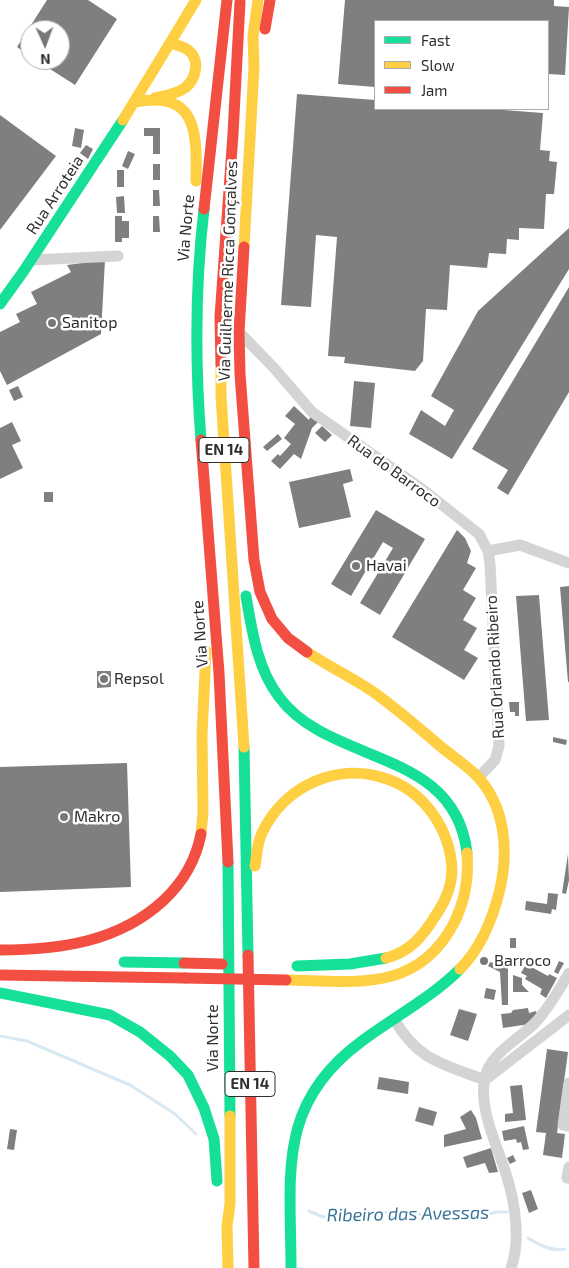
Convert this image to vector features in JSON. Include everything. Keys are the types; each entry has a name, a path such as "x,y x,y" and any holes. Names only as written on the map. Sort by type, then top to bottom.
{"main road":[{"name":"Rua Arroteia","path":"0,304 135,102 196,0"},
{"name":"Via Norte","path":"227,0 199,252 196,343 198,406 219,673 229,887 230,1204 227,1226 228,1268"},
{"name":"EN 14","path":"241,0 220,317 220,396 244,748 254,1268"},
{"name":"Via Guilherme Ricca Gonçalves","path":"258,0 253,36 254,67 238,332 240,402 254,549 260,591 265,608 274,623 289,639 365,686 401,712 478,777 490,794 502,821 504,836 503,873 497,904 478,946 466,962 430,995 352,1048 330,1068 315,1089 302,1116 293,1144 290,1175 291,1268"},
{"name":"Via Guilherme Ricca Gonçalves","path":"254,67 263,38 270,0"},
{"path":"135,102 172,94 185,88 193,80 196,71 195,60 190,52 170,43"},
{"path":"148,99 162,99 174,102 184,110 195,132 199,252"},
{"path":"0,950 62,947 110,936 129,927 149,915 163,902 182,881 196,855 202,824 202,714 206,656 202,455"},
{"path":"0,975 366,980 405,972 418,964 437,947 458,915 466,889 467,857 465,841 458,821 447,800 411,770 317,731 295,716 279,698 266,677 253,643 244,584 227,502"},
{"path":"247,901 262,832 283,802 300,787 316,779 332,774 352,772 388,777 404,786 439,819 448,841 452,867 450,884 440,913 414,945 403,952 368,963 285,966"},
{"path":"0,960 29,960"},
{"path":"116,962 257,965"},
{"path":"0,993 110,1015 140,1032 170,1056 188,1076 204,1108 214,1139 217,1193"},
{"path":"218,1210 227,1226"}],"street":[{"path":"31,260 118,256"},
{"name":"Rua do Barroco","path":"238,332 274,368 312,412 422,489 479,534 488,551"},
{"path":"488,551 520,545 569,563"},
{"name":"Rua Orlando Ribeiro","path":"478,777 495,760 499,746 488,551"},
{"path":"511,1268 516,1240 514,1206 506,1174 490,1129 484,1099 485,1080 490,1065 551,1004 569,973"},
{"path":"485,1080 569,1015"},
{"path":"394,1019 410,1044 421,1053 452,1068 485,1080"},
{"path":"569,1083 563,1125 569,1126"}],"building":[{"path":"47,0 88,0 117,19 75,85 52,70 70,70 70,20 34,20"},
{"path":"345,0 554,0 554,6 569,7 565,75 549,74 549,20 374,20 374,87 338,84"},
{"path":"297,94 374,100 374,110 504,110 543,113 540,150 550,151 549,161 557,162 554,194 546,194 544,229 519,228 519,240 507,239 506,254 489,253 487,268 450,265 447,310 426,309 423,361 415,371 344,363 345,357 328,356 337,237 316,235 311,307 281,305"},
{"path":"0,115 56,156 0,230"},
{"path":"75,128 84,130 81,148 72,146"},
{"path":"144,128 160,128 160,154 153,154 153,136 144,136"},
{"path":"86,145 93,149 88,159 80,153"},
{"path":"128,151 135,154 128,169 122,166"},
{"path":"153,164 160,164 160,180 153,180"},
{"path":"117,170 124,170 124,187 117,187"},
{"path":"153,190 159,190 160,206 153,206"},
{"path":"124,196 125,213 117,213 116,197"},
{"path":"115,216 122,216 122,221 129,221 129,238 122,238 122,242 115,242"},
{"path":"153,216 159,216 160,232 153,232"},
{"path":"569,228 569,269 452,459 409,434 421,410 445,426 454,410 431,396 478,311"},
{"path":"105,260 101,334 7,385 0,371 0,332 20,322 16,314 37,304 31,292 71,272 67,265"},
{"path":"569,287 569,392 508,495 497,488 508,470 472,449"},
{"path":"354,381 375,383 371,428 350,426"},
{"path":"18,386 23,397 14,401 9,390"},
{"path":"294,406 309,420 311,414 318,422 312,428 301,459 294,454 280,469 271,461 278,454 280,456 291,444 284,438 295,424 285,416"},
{"path":"12,422 21,441 12,445 23,468 0,479 0,428"},
{"path":"322,426 332,435 325,442 315,433"},
{"path":"278,434 282,439 267,451 263,447"},
{"path":"350,469 353,481 343,484 351,517 299,528 289,482"},
{"path":"44,492 53,492 53,502 44,502"},
{"name":"Havai","path":"376,510 425,539 380,615 360,603 393,548 383,542 351,596 331,584"},
{"path":"457,530 465,538 471,551 467,563 476,568 463,590 476,598 463,620 477,628 464,650 478,658 464,680 392,637"},
{"path":"569,586 569,682 568,682 560,587"},
{"path":"539,595 549,720 526,721 516,596"},
{"name":"Repsol","path":"97,671 111,671 111,687 97,688"},
{"path":"509,702 519,702 519,716 515,716 515,712 510,712"},
{"path":"553,737 567,740 566,745 553,742"},
{"name":"Makro","path":"127,763 131,887 0,892 0,767"},
{"path":"568,854 569,880 566,894 562,893"},
{"path":"548,893 558,894 556,910 552,909 551,914 525,910 526,901 547,904"},
{"path":"510,938 516,938 516,948 510,948"},
{"path":"559,961 564,963 558,974 554,972"},
{"path":"490,962 508,966 508,1005 502,1005 500,972 488,966"},
{"path":"526,964 548,976 549,974 557,978 546,998 540,994 542,989 525,979 527,976 521,973"},
{"path":"513,975 522,978 522,985 529,992 513,992"},
{"path":"486,988 496,990 494,1000 484,998"},
{"path":"528,1008 529,1013 536,1011 537,1014 530,1024 503,1028 501,1014"},
{"path":"459,1009 477,1014 468,1041 450,1035"},
{"path":"547,1049 568,1052 557,1133 565,1134 562,1158 543,1155 546,1133 536,1132"},
{"path":"379,1077 409,1082 408,1094 377,1089"},
{"path":"522,1085 526,1120 505,1122 505,1114 513,1113 510,1086"},
{"path":"419,1107 437,1112 433,1126 415,1121"},
{"path":"471,1110 476,1118 482,1139 444,1147 444,1135 466,1129 460,1117"},
{"path":"524,1126 529,1149 523,1150 521,1142 517,1143 516,1139 504,1141 502,1131"},
{"path":"10,1129 17,1130 14,1150 7,1149"},
{"path":"491,1148 498,1172 489,1173 485,1163 467,1168 463,1157"},
{"path":"513,1155 516,1161 510,1164 507,1158"},
{"path":"531,1190 538,1209 529,1213 522,1193"}],"waterway":[{"name":"Ribeiro das Avessas","path":"0,1036 27,1041 130,1085 175,1114 196,1134"},
{"name":"Ribeiro das Avessas","path":"309,1211 323,1217 411,1211 427,1217 480,1216 507,1212"},
{"name":"Ribeiro das Avessas","path":"528,1238 550,1249 565,1249"}],"traffic: fast":[{"path":"0,304 123,120"},
{"path":"201,440 197,324 204,209"},
{"path":"246,596 260,662 279,697 301,719 328,736 416,775 440,794 458,819 467,853"},
{"path":"244,747 248,955"},
{"path":"228,862 230,1116"},
{"path":"297,966 350,964 386,958"},
{"path":"124,962 184,963"},
{"path":"291,1268 290,1202 294,1143 302,1116 315,1090 334,1065 362,1041 425,998 460,969"},
{"path":"0,993 110,1015 140,1032 170,1056 188,1075 204,1108 214,1139 217,1181"}],"traffic: slow":[{"path":"170,43 196,0"},
{"path":"244,247 254,67 253,36 258,0"},
{"path":"123,120 170,43 186,49 192,54 196,64 192,80 182,90 155,98"},
{"path":"135,102 156,100 171,103 182,109 190,119 196,147 196,181"},
{"path":"221,365 221,396 244,747"},
{"path":"201,834 203,812 202,735 206,651"},
{"path":"307,652 372,691 398,711 472,771 486,787 493,800 502,828 504,843 503,874 494,911 486,932 475,951 460,969"},
{"path":"255,866 260,837 272,816 284,802 314,782 350,773 368,774 387,779 413,793 424,803 441,827 450,854 451,881 442,905 421,936 402,952 386,958"},
{"path":"286,980 359,981 381,978 402,972 422,962 439,946 458,915 465,889 467,853"},
{"path":"228,1268 227,1226 230,1204 230,1116"}],"traffic: jam":[{"path":"204,209 227,0"},
{"path":"265,29 270,0"},
{"path":"221,365 220,317 240,2"},
{"path":"244,247 239,332 240,374 254,560 260,592 272,619 288,638 307,652"},
{"path":"201,440 219,673 228,862"},
{"path":"0,950 22,950 66,945 87,941 128,926 164,900 177,886 192,862 201,834"},
{"path":"248,955 254,1268"},
{"path":"184,963 222,964"},
{"path":"0,975 185,978"},
{"path":"185,978 286,980"}],"place":[{"name":"Sanitop","path":"52,323"},
{"name":"Havai","path":"356,566"},
{"name":"Repsol","path":"104,679"},
{"name":"Makro","path":"64,817"},
{"name":"Barroco","path":"484,961"}]}
